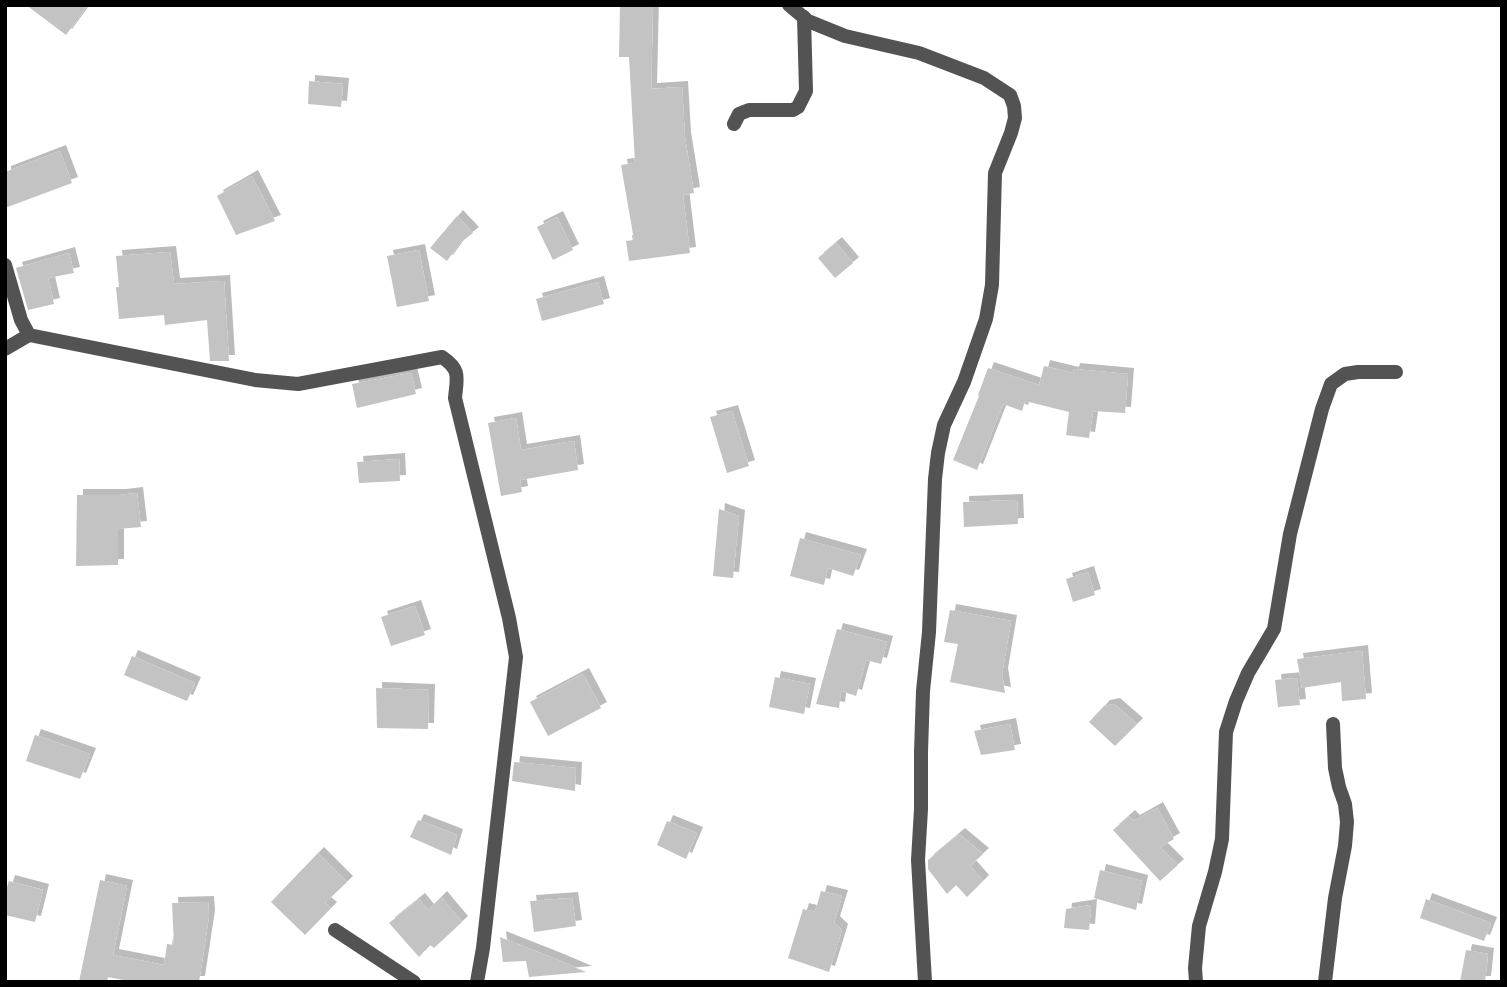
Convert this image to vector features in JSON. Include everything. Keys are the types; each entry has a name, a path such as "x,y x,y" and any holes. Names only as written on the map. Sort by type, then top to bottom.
{"street":[{"path":"789,5 808,20 845,36 919,53 984,78 1010,95 1014,106 1015,118 1011,133 995,173 992,285 986,319 964,382 944,425 936,466 929,632 920,752 918,860 925,982"},
{"path":"734,124 739,114 749,110 793,110 798,107 806,90 804,17"},
{"path":"5,265 21,320 29,335"},
{"path":"5,349 29,335 255,380 298,384 442,357 453,365 457,376 455,398 509,618 516,657 477,982"},
{"path":"1196,982 1199,926 1222,839 1226,732 1248,673 1274,629 1290,534 1322,409 1331,384 1345,374 1396,372"},
{"path":"1325,982 1347,822 1335,768 1333,724"},
{"path":"335,930 414,982"}],"building":[{"path":"26,5 88,5 66,35"},
{"path":"620,5 653,5 651,89 682,87 685,138 694,193 683,195 690,253 629,261 626,241 634,240 621,165 635,163 629,57 619,57"},
{"path":"309,81 343,84 341,107 308,104"},
{"path":"60,151 72,183 5,208 5,172"},
{"path":"252,176 275,221 236,235 217,196"},
{"path":"457,216 473,233 460,243 447,261 430,248"},
{"path":"557,217 573,250 553,260 537,227"},
{"path":"836,243 853,263 835,278 818,258"},
{"path":"419,250 429,301 397,307 387,256"},
{"path":"170,252 174,284 224,281 229,361 210,361 207,320 165,325 164,315 119,319 116,256"},
{"path":"69,253 74,273 48,278 54,304 28,310 16,268"},
{"path":"598,282 604,304 542,321 536,299"},
{"path":"1044,366 1073,373 1074,369 1128,374 1125,413 1093,411 1089,438 1066,435 1069,412 1025,401 1022,411 1003,404 977,470 953,460 988,368 1039,385"},
{"path":"411,373 416,394 357,408 352,384"},
{"path":"732,411 749,466 727,473 710,417"},
{"path":"516,418 521,450 574,441 578,470 520,480 522,492 501,496 488,423"},
{"path":"399,459 400,481 359,483 357,462"},
{"path":"137,493 141,527 118,529 118,565 76,566 77,495"},
{"path":"1017,500 1018,524 964,527 963,502"},
{"path":"719,509 739,516 733,578 713,576"},
{"path":"800,538 861,555 853,576 828,568 824,585 790,576"},
{"path":"1088,572 1095,595 1073,602 1066,579"},
{"path":"415,606 425,635 391,646 381,617"},
{"path":"950,610 1011,621 1002,674 1005,693 950,682 958,644 944,642"},
{"path":"837,629 887,642 881,664 866,660 856,696 841,691 839,708 816,704"},
{"path":"1362,651 1366,699 1342,701 1341,682 1302,688 1297,659"},
{"path":"132,656 195,683 187,701 124,675"},
{"path":"583,674 601,708 548,736 530,702"},
{"path":"775,677 810,684 804,714 769,707"},
{"path":"1297,678 1300,705 1278,707 1275,680"},
{"path":"376,688 429,690 428,729 377,728"},
{"path":"1114,704 1137,724 1115,746 1089,722 1104,706"},
{"path":"1010,724 1015,750 981,755 974,731"},
{"path":"35,735 90,754 80,779 26,761"},
{"path":"514,762 576,768 575,791 512,781"},
{"path":"1157,808 1174,839 1160,847 1178,865 1160,881 1113,830 1129,816 1134,821"},
{"path":"418,820 457,835 451,855 410,837"},
{"path":"667,821 697,833 686,859 657,845"},
{"path":"959,834 983,854 970,866 983,881 967,897 956,885 947,894 928,869 928,860"},
{"path":"318,853 347,882 325,903 331,908 305,935 271,902"},
{"path":"1100,870 1142,881 1136,910 1094,898"},
{"path":"100,880 127,886 113,955 164,965 167,944 174,945 172,903 208,902 209,916 199,982 133,982 108,977 107,982 79,982"},
{"path":"9,881 43,890 35,922 5,915 5,894"},
{"path":"821,891 842,896 834,922 842,930 829,972 788,958 803,909 815,912"},
{"path":"441,897 462,922 434,948 430,945 419,957 389,923 419,899 428,910"},
{"path":"572,898 576,926 534,932 530,901"},
{"path":"1426,899 1491,923 1484,941 1420,918"},
{"path":"1091,905 1089,930 1064,928 1066,909"},
{"path":"500,937 586,972 529,977 526,961 503,962"},
{"path":"1466,950 1488,954 1485,982 1460,982"}]}
